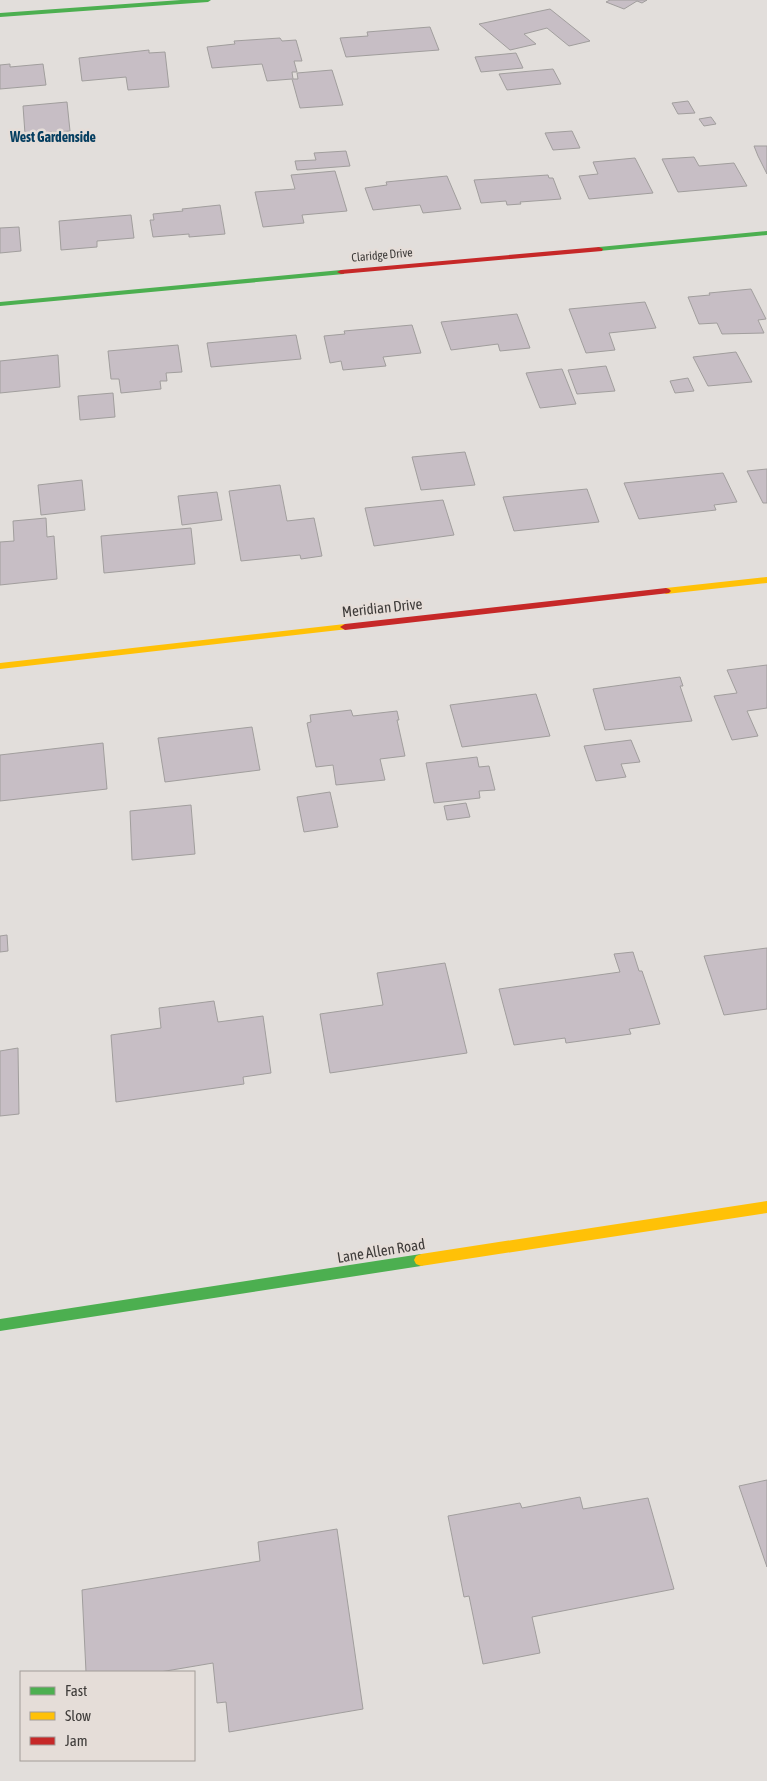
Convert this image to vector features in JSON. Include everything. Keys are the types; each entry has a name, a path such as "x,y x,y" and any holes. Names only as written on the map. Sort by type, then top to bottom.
{"street":[{"path":"0,15 208,0"},
{"name":"Claridge Drive","path":"0,304 767,233"},
{"name":"Meridian Drive","path":"0,666 767,580"},
{"name":"Lane Allen Road","path":"0,1325 767,1207"}],"building":[{"path":"610,0 647,0 642,3 637,1 624,9 606,2"},
{"path":"550,9 590,41 569,46 547,28 524,34 536,44 510,50 479,24"},
{"path":"430,27 439,50 346,57 340,38 368,36 367,32"},
{"path":"280,38 282,41 296,40 302,61 294,61 297,72 292,72 293,79 298,79 297,73 332,70 343,105 300,108 292,79 267,81 262,64 212,68 207,47 235,44 234,41"},
{"path":"149,50 149,53 165,52 169,87 128,90 126,77 82,81 79,58"},
{"path":"516,53 523,68 481,72 475,57"},
{"path":"10,64 10,67 43,64 46,85 0,89 0,65"},
{"path":"553,69 561,84 507,90 499,74"},
{"path":"688,101 695,113 678,114 672,103"},
{"path":"67,102 70,131 25,134 23,106"},
{"path":"711,117 716,124 704,126 699,119"},
{"path":"572,131 580,148 553,150 545,133"},
{"path":"754,146 767,146 767,174 758,156"},
{"path":"346,151 350,166 297,170 295,161 316,160 314,153"},
{"path":"694,157 699,166 734,163 747,186 678,192 662,159"},
{"path":"635,158 653,193 589,199 579,176 598,174 593,162"},
{"path":"335,171 347,211 302,215 304,223 263,227 255,192 295,189 291,175"},
{"path":"548,175 549,178 553,178 561,199 520,202 521,204 507,205 506,201 481,203 474,180"},
{"path":"447,176 461,209 423,213 420,205 373,210 365,188 387,185 386,182"},
{"path":"220,205 225,234 153,237 150,220 154,220 153,214"},
{"path":"131,215 134,238 97,241 97,247 61,250 59,221"},
{"path":"19,227 21,251 0,253 0,228"},
{"path":"751,289 766,319 758,320 764,333 722,334 717,323 699,324 688,297 710,295 709,293"},
{"path":"645,302 656,328 609,333 615,350 586,353 569,309"},
{"path":"517,314 530,348 500,351 498,344 451,350 441,322"},
{"path":"412,325 421,353 383,357 386,366 343,370 341,361 330,363 324,336 345,334 344,331"},
{"path":"296,335 301,359 211,367 207,343"},
{"path":"178,345 182,372 166,373 167,381 160,381 161,389 121,393 119,379 111,379 108,351"},
{"path":"736,352 752,382 708,386 693,357"},
{"path":"58,355 60,387 0,393 0,361"},
{"path":"606,366 615,391 577,394 568,370"},
{"path":"562,369 576,404 540,408 526,373"},
{"path":"688,378 694,391 675,393 670,381"},
{"path":"113,393 115,417 80,420 78,396"},
{"path":"465,452 475,485 421,490 412,457"},
{"path":"767,469 767,503 763,503 747,471"},
{"path":"723,473 737,502 714,505 716,510 639,519 624,483"},
{"path":"82,480 85,510 41,515 38,485"},
{"path":"280,485 287,521 314,518 322,556 301,559 300,555 241,561 229,491"},
{"path":"587,489 599,522 514,531 503,497"},
{"path":"217,492 222,520 182,525 178,496"},
{"path":"443,500 454,535 374,546 365,508"},
{"path":"46,518 47,537 54,536 57,579 0,585 0,542 14,541 13,521"},
{"path":"191,528 195,564 104,573 101,536"},
{"path":"767,665 767,708 747,711 758,736 732,740 714,696 737,693 727,670"},
{"path":"680,677 683,686 680,686 692,721 605,730 593,689"},
{"path":"536,694 550,736 462,747 450,705"},
{"path":"351,710 353,716 397,711 399,720 397,720 405,756 380,759 385,780 336,785 333,765 316,767 307,723 311,722 310,715"},
{"path":"252,727 260,770 165,782 158,738"},
{"path":"631,740 640,762 621,764 626,777 596,781 584,746"},
{"path":"103,743 107,789 0,801 0,755"},
{"path":"477,757 479,767 489,766 495,790 479,791 480,798 434,803 426,763"},
{"path":"330,792 338,827 304,832 297,797"},
{"path":"466,803 470,817 447,820 444,806"},
{"path":"191,805 195,854 132,860 130,811"},
{"path":"7,935 8,951 0,952 0,936"},
{"path":"767,948 767,1009 724,1015 704,956"},
{"path":"633,952 639,971 642,971 660,1024 629,1029 631,1034 566,1043 565,1038 514,1045 499,989 620,972 614,954"},
{"path":"445,963 467,1053 330,1073 320,1014 383,1005 377,973"},
{"path":"214,1001 218,1022 263,1016 271,1073 243,1077 244,1084 116,1102 111,1035 161,1028 159,1008"},
{"path":"18,1048 19,1114 0,1116 0,1051"},
{"path":"767,1480 767,1567 739,1486"},
{"path":"580,1497 583,1509 648,1498 674,1589 532,1617 540,1653 483,1664 469,1596 464,1597 448,1516 520,1503 522,1508"},
{"path":"337,1529 363,1709 229,1732 226,1702 217,1703 213,1663 166,1671 86,1671 82,1590 260,1561 258,1542"}],"traffic: fast":[{"path":"0,15 208,0"},
{"path":"599,249 767,233"},
{"path":"0,304 341,272"},
{"path":"0,1325 421,1260"}],"traffic: slow":[{"path":"666,591 767,580"},
{"path":"0,666 345,627"},
{"path":"421,1260 767,1207"}],"traffic: jam":[{"path":"341,272 599,249"},
{"path":"345,627 666,591"}],"district":[{"name":"West Gardenside","path":"53,137"}]}
